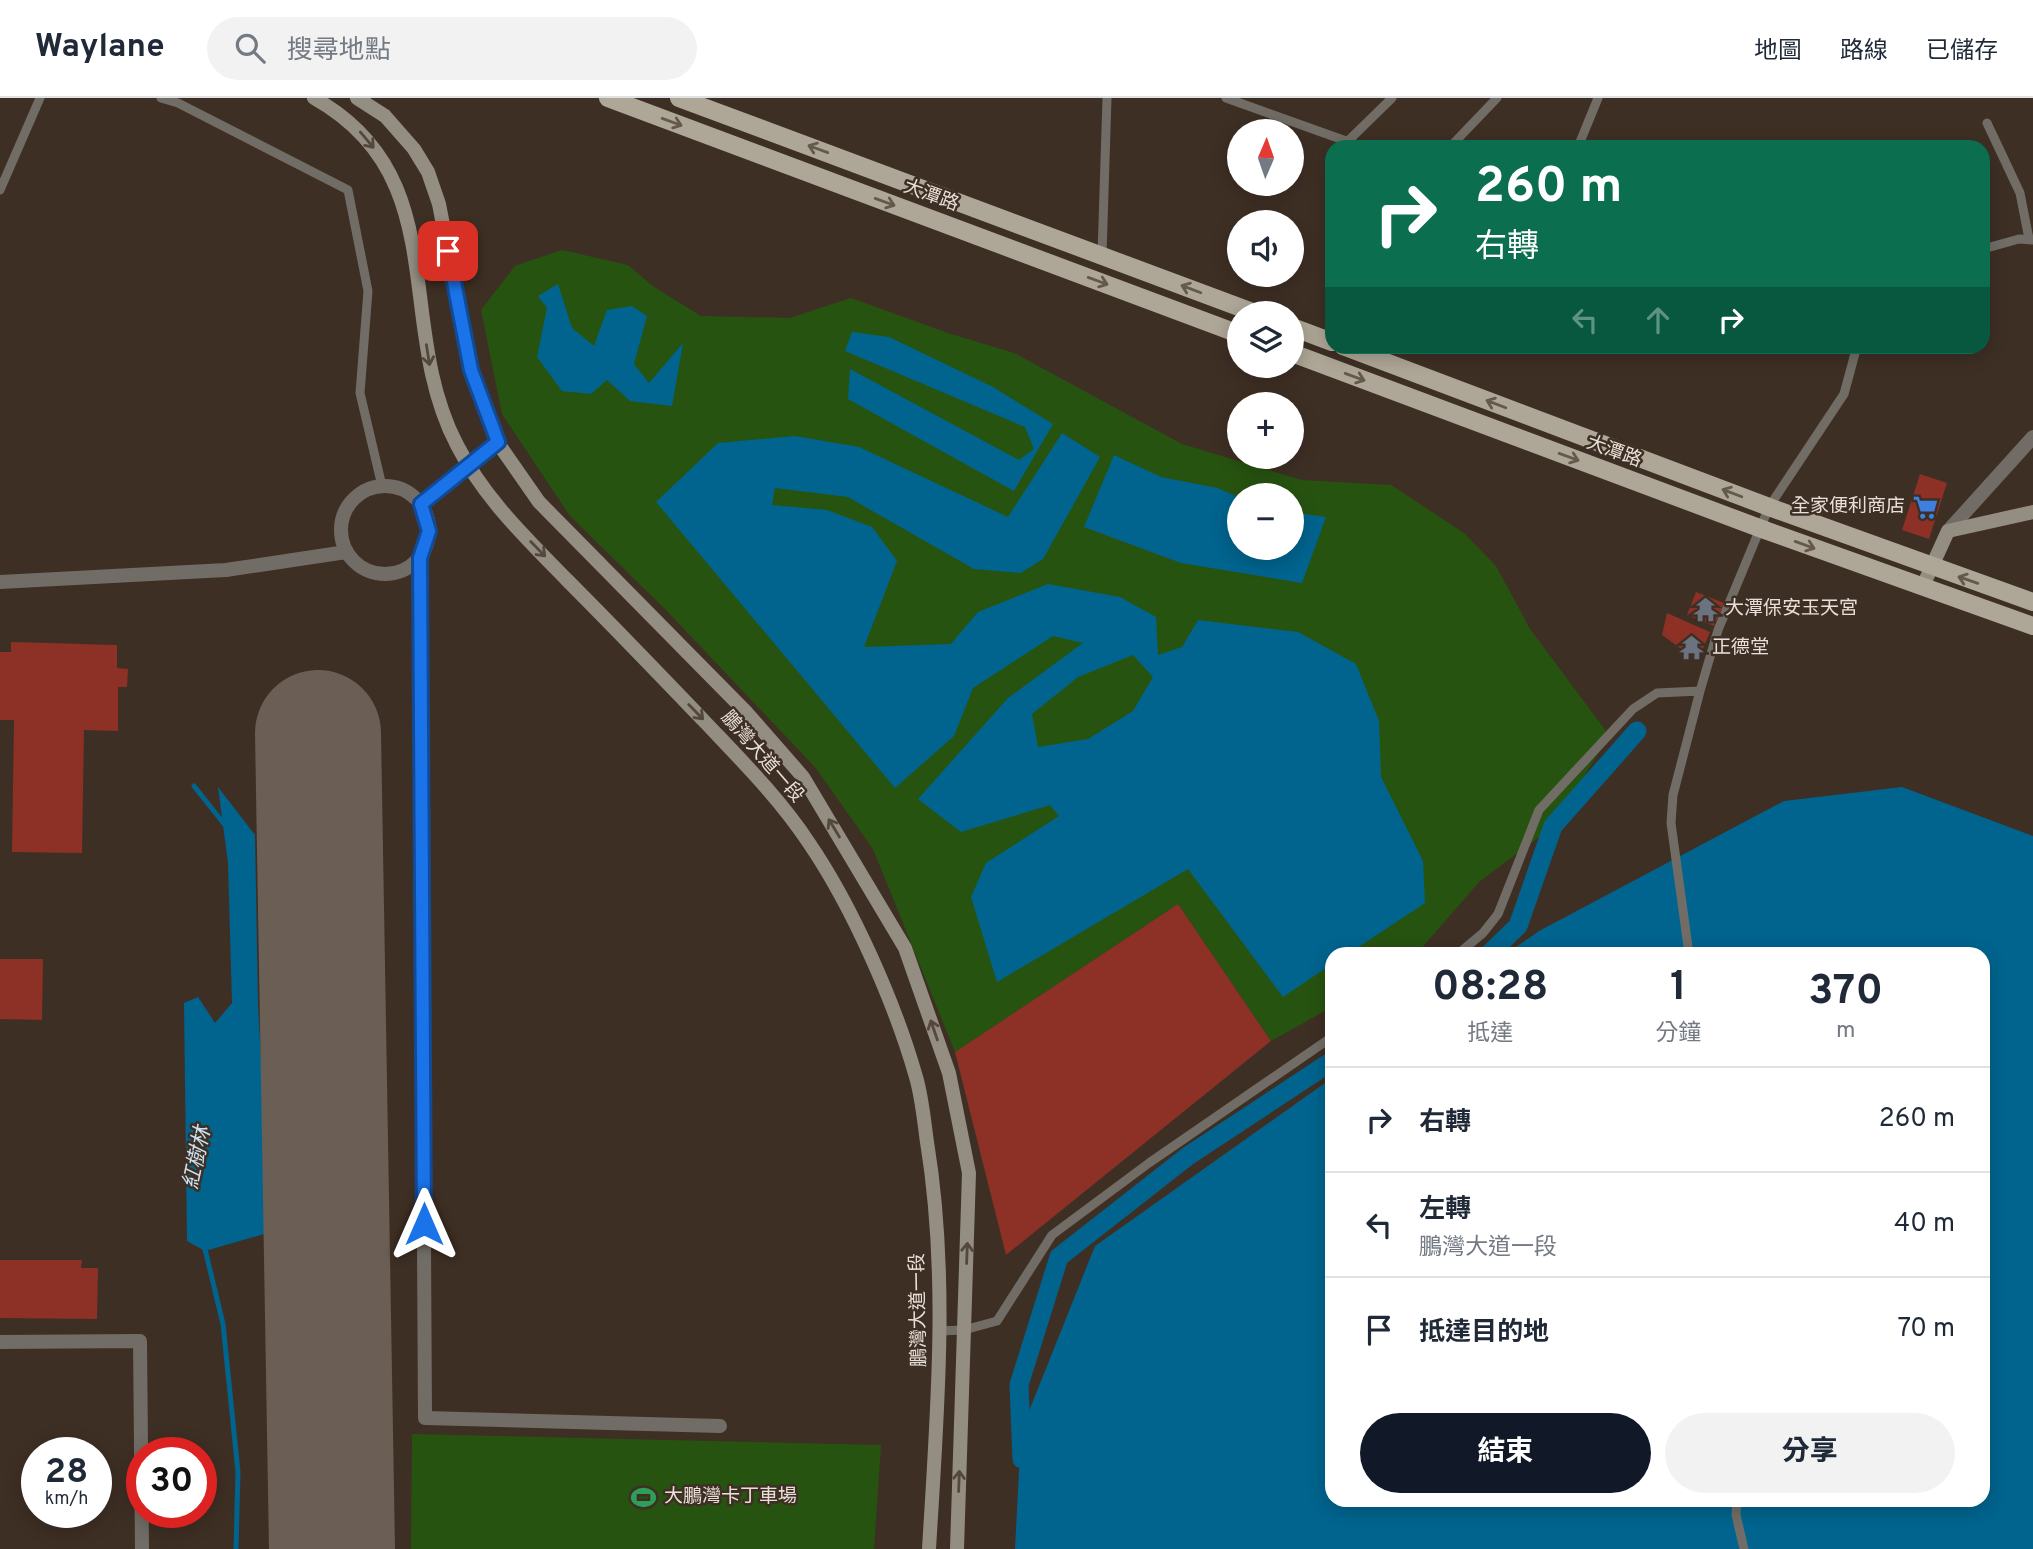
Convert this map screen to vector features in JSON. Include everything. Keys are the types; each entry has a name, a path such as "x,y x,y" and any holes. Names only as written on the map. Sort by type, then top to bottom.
{"main road":[{"name":"大潭路","path":"608,98 1227,330"},
{"name":"大潭路","path":"679,98 1227,302"},
{"path":"1304,332 1325,339"},
{"name":"大潭路","path":"1364,354 1769,507 2033,602"},
{"name":"大潭路","path":"1304,358 1922,588 2033,626"}],"street":[{"name":"鵬灣大道一段","path":"314,98 355,125 384,161 396,182 406,212 432,380 456,444 497,507 758,778 810,844 871,956 917,1078 933,1175 939,1331 929,1549"},
{"name":"鵬灣大道一段","path":"357,98 385,116 414,149 428,172 439,204 471,370 498,442 539,502 747,713 803,777 905,948 949,1073 969,1173 957,1549"},
{"path":"1922,588 1948,531 2033,437"},
{"path":"421,504 498,442"},
{"path":"420,558 402,570 381,574 361,567 346,552 341,538 345,510 354,498 367,489 382,486 410,494 421,504 429,531 420,558 425,1418 720,1426"},
{"path":"1948,531 2033,512"},
{"path":"0,582 226,570 346,552"},
{"path":"0,1342 140,1341 142,1549"}],"lane":[{"path":"0,190 40,98"},
{"path":"161,98 178,103 348,190 368,291 360,393 382,486"},
{"path":"1102,255 1107,98"},
{"path":"1226,98 1342,140"},
{"path":"1349,140 1392,98"},
{"path":"1457,140 1497,98"},
{"path":"1581,140 1598,98"},
{"path":"1987,123 2020,193 2031,239 1990,248"},
{"path":"1688,947 1671,823 1673,795 1700,691 1718,630 1769,507 1844,394 1855,354"},
{"path":"1466,947 1499,914 1539,810 1633,709 1657,692 1700,691"},
{"path":"939,1331 964,1330 997,1321 1052,1235 1149,1163 1325,1042"},
{"path":"1737,1507 1744,1549"}],"green space":[{"path":"562,250 628,265 654,287 701,316 790,318 851,298 948,333 1014,353 1182,444 1227,458 1227,469 1265,469 1302,480 1391,485 1464,533 1496,566 1530,629 1609,735 1555,825 1479,882 1423,947 1325,947 1325,1011 1271,1041 1178,904 955,1052 873,849 815,767 665,609 570,516 502,414 481,310 515,266"},
{"name":"大鵬灣卡丁車場","path":"412,1434 881,1445 874,1549 411,1549"}],"water":[{"path":"558,284 572,328 594,346 607,310 632,306 647,316 634,364 649,383 683,343 672,406 630,401 607,380 591,394 562,391 537,357 547,308 538,296"},
{"path":"852,332 889,337 993,387 1053,424 1014,491 848,399 850,369 1019,460 1034,449 1025,427 845,351"},
{"path":"1062,433 1100,457 1043,559 1021,573 974,569 848,497 775,488 772,505 827,510 872,527 897,561 864,647 951,644 978,612 1048,584 1120,597 1156,617 1158,655 1182,647 1198,620 1298,632 1356,664 1379,721 1381,777 1423,861 1425,903 1359,947 1325,947 1325,969 1283,997 1188,869 997,982 971,897 986,863 1059,816 1050,805 961,832 918,799 1008,698 1083,643 1053,636 973,688 954,736 895,788 656,502 718,443 795,436 859,447 1008,517","holes":["1133,655 1153,677 1133,711 1088,739 1038,747 1032,714 1078,677"]},
{"path":"1114,455 1161,477 1227,492 1227,560 1304,560 1304,514 1326,517 1302,583 1181,563 1084,527"},
{"path":"218,787 255,835 258,1005 271,1232 205,1251 187,1241 184,1003 198,997 215,1023 232,1003 228,863"},
{"path":"1902,787 2033,836 2033,1549 1015,1549 1021,1431 1095,1246 1325,1083 1325,1507 1990,1507 1990,947 1516,947 1539,931 1784,801"}],"building":[{"name":"全家便利商店","path":"1920,474 1947,483 1929,539 1902,530"},
{"name":"大潭保安玉天宮","path":"1696,592 1724,603 1714,626 1687,615"},
{"name":"正德堂","path":"1667,613 1710,632 1698,661 1662,635"},
{"path":"11,642 117,645 117,668 128,669 127,687 118,687 118,731 84,730 82,853 12,852 14,720 0,720 0,652 11,652"},
{"path":"1178,904 1271,1041 1006,1255 955,1052"},
{"path":"0,959 43,959 42,1020 0,1019"},
{"path":"0,1260 82,1260 81,1268 98,1268 97,1319 0,1318"}],"waterway":[{"path":"1496,947 1518,926 1553,826 1637,731"},
{"name":"紅樹林","path":"194,786 225,825"},
{"path":"1022,1459 1019,1385 1059,1257 1188,1156 1325,1066"},
{"name":"紅樹林","path":"204,1245 223,1324 238,1472 236,1549"}],"runway":[{"path":"318,733 332,1549"}],"place":[{"name":"全家便利商店","path":"1925,507"},
{"name":"大潭保安玉天宮","path":"1705,609"},
{"name":"正德堂","path":"1692,648"},
{"name":"大鵬灣卡丁車場","path":"644,1497"}],"route":[{"path":"424,1224 420,558 427,545 429,531 421,504 498,442 471,370 448,251"}]}
